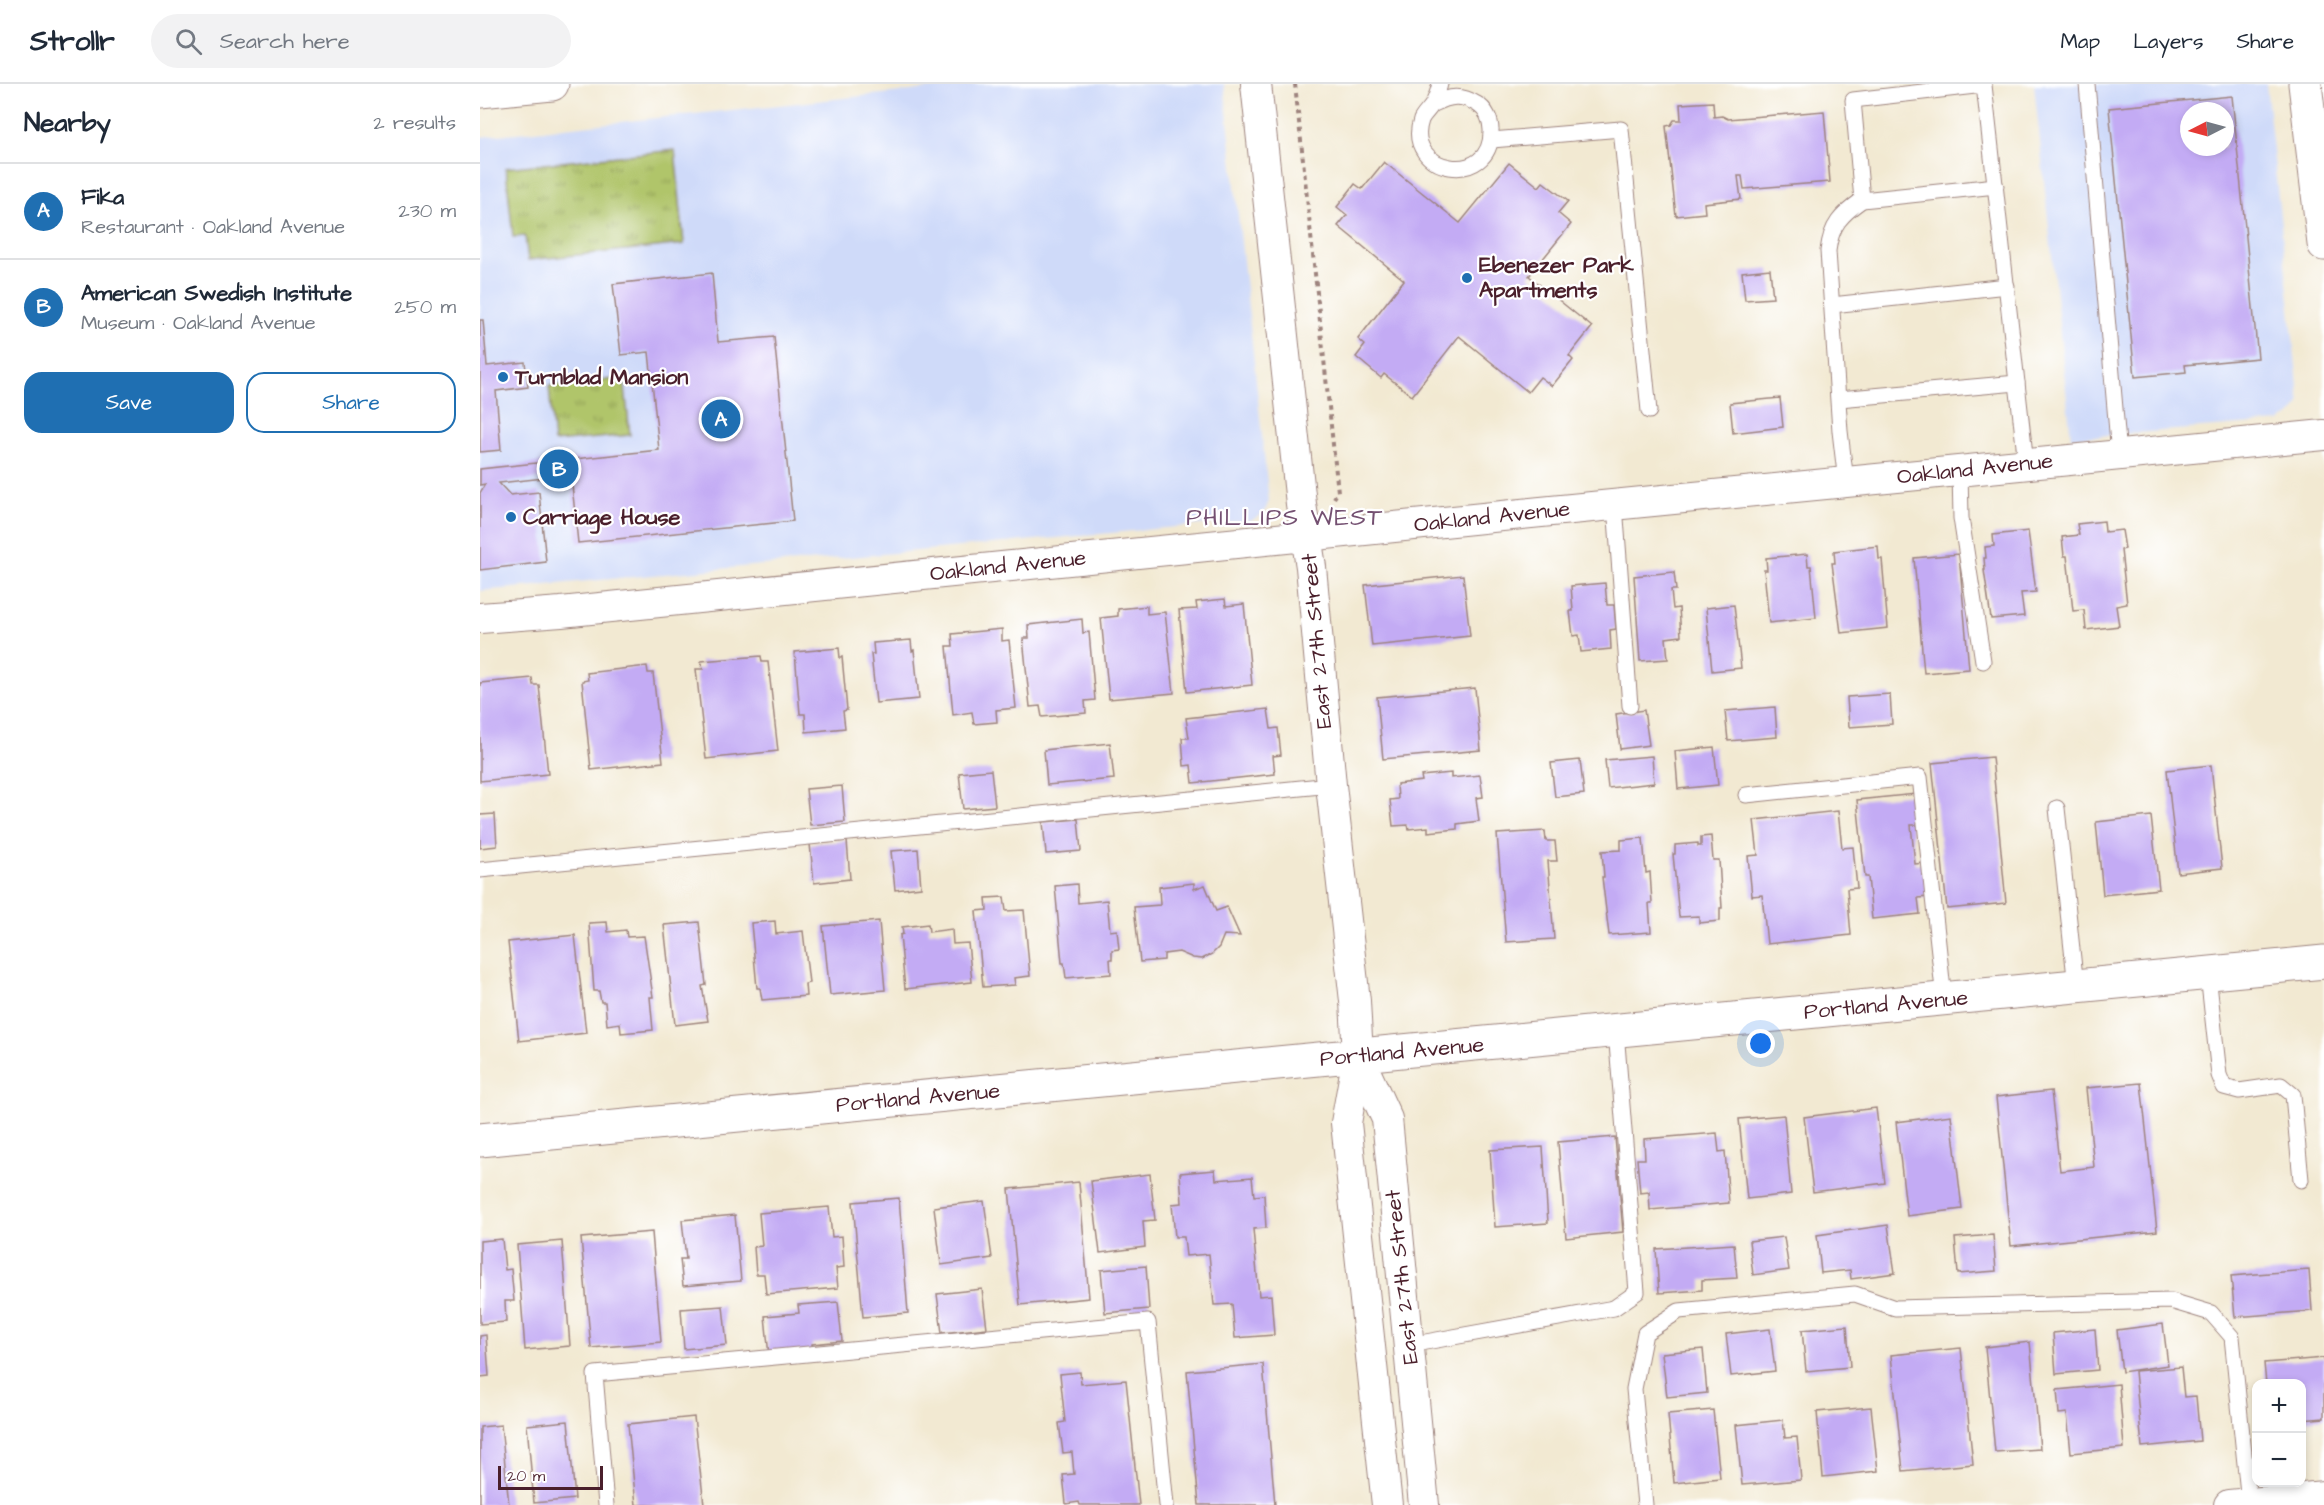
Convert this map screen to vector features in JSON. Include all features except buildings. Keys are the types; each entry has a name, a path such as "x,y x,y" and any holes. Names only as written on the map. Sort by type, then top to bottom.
{"street":[{"path":"480,91 552,84"},
{"name":"East 27th Street","path":"1256,84 1295,447 1307,535 1355,1001 1358,1056 1346,1123 1387,1505"},
{"path":"2305,84 2324,244"},
{"name":"Oakland Avenue","path":"480,618 561,612 1307,535 2324,435"},
{"name":"Portland Avenue","path":"480,1140 2324,963"},
{"name":"East 27th Street","path":"1358,1056 1388,1119 1424,1505"},
{"path":"2239,1504 2324,1496"}],"lane":[{"path":"1434,104 1440,84"},
{"path":"2087,84 2119,455"},
{"path":"1862,200 1853,100 1984,85 2026,464"},
{"path":"1449,96 1467,98 1482,107 1491,123 1492,140 1482,158 1465,168 1445,168 1428,157 1420,139 1421,119 1434,104 1449,96"},
{"path":"1492,140 1621,129 1649,411"},
{"path":"1846,482 1828,251 1830,233 1845,213 1862,200 1996,186"},
{"path":"1832,305 2007,286"},
{"path":"1839,399 2017,383"},
{"path":"1960,470 1961,518 1983,661"},
{"path":"1615,505 1630,706"},
{"path":"1746,795 1920,777 1944,999"},
{"path":"480,870 1331,785"},
{"path":"2057,808 2076,987"},
{"path":"2208,974 2218,1075 2224,1087 2239,1091 2281,1086 2293,1095 2301,1180"},
{"path":"1409,1345 1614,1308 1637,1292 1616,1031"},
{"path":"1645,1505 1634,1389 1645,1333 1679,1311 1855,1294 1895,1308 2171,1301 2211,1313 2232,1337 2239,1504"},
{"path":"606,1505 595,1374 1148,1322 1166,1505"}],"path":[{"path":"1295,84 1338,492 1334,499"}],"shaded area":[{"path":"975,84 1224,84 1269,501 1264,513 1252,520 480,591 480,137"},
{"path":"2034,84 2266,84 2300,404 2290,416 2279,422 2071,438"}],"green space":[{"path":"675,150 684,244 528,260 525,236 513,237 506,168"},
{"path":"624,378 630,435 554,442 549,386"}],"place":[{"name":"Ebenezer Park Apartments","path":"1467,278"},
{"name":"Turnblad Mansion","path":"503,377"},
{"name":"Fika","path":"721,419"},
{"name":"American Swedish Institute","path":"559,469"},
{"name":"Carriage House","path":"511,517"}],"district":[{"name":"PHILLIPS WEST","path":"1285,518"}]}
